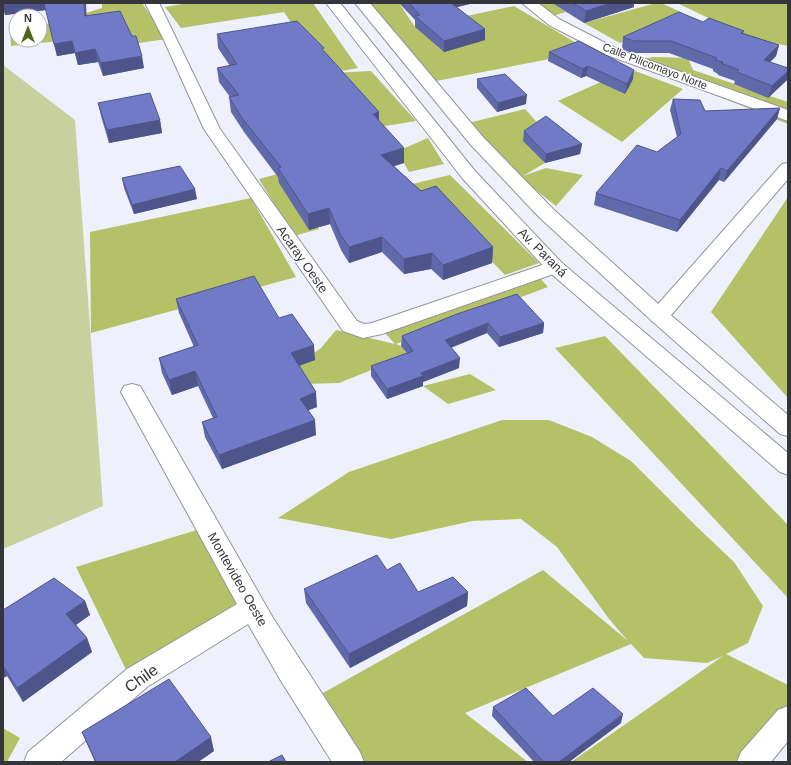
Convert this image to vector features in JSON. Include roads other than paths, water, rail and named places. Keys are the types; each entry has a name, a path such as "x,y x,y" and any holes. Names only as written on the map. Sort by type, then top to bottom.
{"street":[{"name":"Acaray Oeste","path":"152,3 170,38 212,129 350,326 363,331 375,329 555,267"},
{"name":"Av. Paraná","path":"333,3 469,175 555,267 788,466"},
{"path":"362,3 477,141 546,213 659,316 788,428"},
{"name":"Calle Pilicomayo Norte","path":"529,3 554,22 612,52 788,116"},
{"path":"411,102 439,95"},
{"path":"659,316 788,168"},
{"name":"Montevideo Oeste","path":"132,392 311,706 349,762"},
{"name":"Chile","path":"40,762 137,678 254,607"},
{"path":"752,762 788,719"}]}
